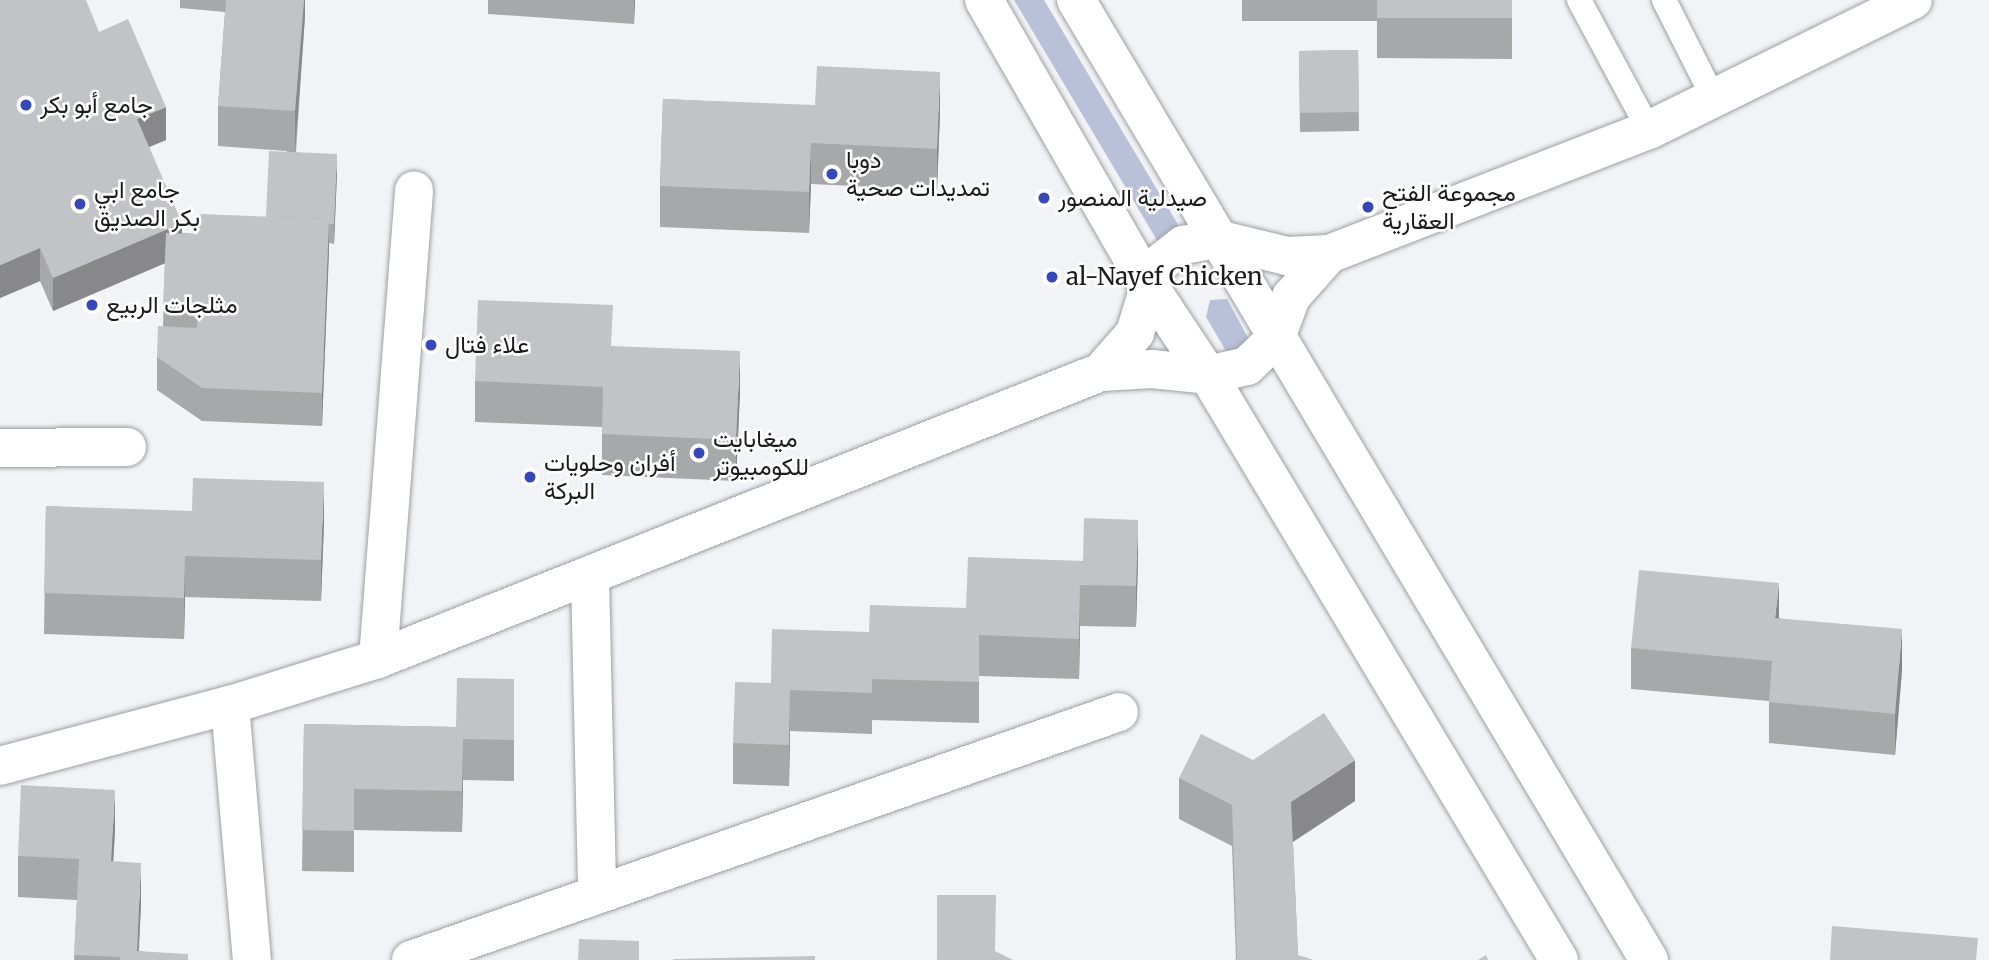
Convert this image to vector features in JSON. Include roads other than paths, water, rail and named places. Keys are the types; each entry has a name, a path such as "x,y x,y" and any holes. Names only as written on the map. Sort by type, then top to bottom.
{"street":[{"path":"984,0 1147,283 1208,375 1559,960"},
{"path":"1076,0 1649,960"},
{"path":"1101,372 1135,333 1147,283 1168,254 1200,240 1217,239 1287,256 1329,254 1649,130 1913,0"},
{"path":"378,659 414,190"},
{"path":"0,765 230,705 378,659 1101,372 1152,369 1208,375 1247,366 1276,338 1291,297 1329,254"},
{"path":"0,448 127,447"},
{"path":"590,577 597,892"},
{"path":"230,705 252,960"},
{"path":"411,960 597,892 1119,712"}],"lane":[{"path":"1578,0 1649,130"},
{"path":"1664,0 1714,99"}],"place":[{"name":"جامع أبو بكر","path":"26,105"},
{"name":"دوبا تمديدات صحية","path":"832,174"},
{"name":"صيدلية المنصور","path":"1044,198"},
{"name":"جامع ابي بكر الصديق","path":"80,204"},
{"name":"مجموعة الفتح العقارية","path":"1368,207"},
{"name":"al-Nayef Chicken","path":"1052,277"},
{"name":"مثلجات الربيع","path":"92,305"},
{"name":"علاء فتال","path":"431,345"},
{"name":"ميغابايت للكومبيوتر","path":"699,453"},
{"name":"أفران وحلويات البركة","path":"530,477"}]}
